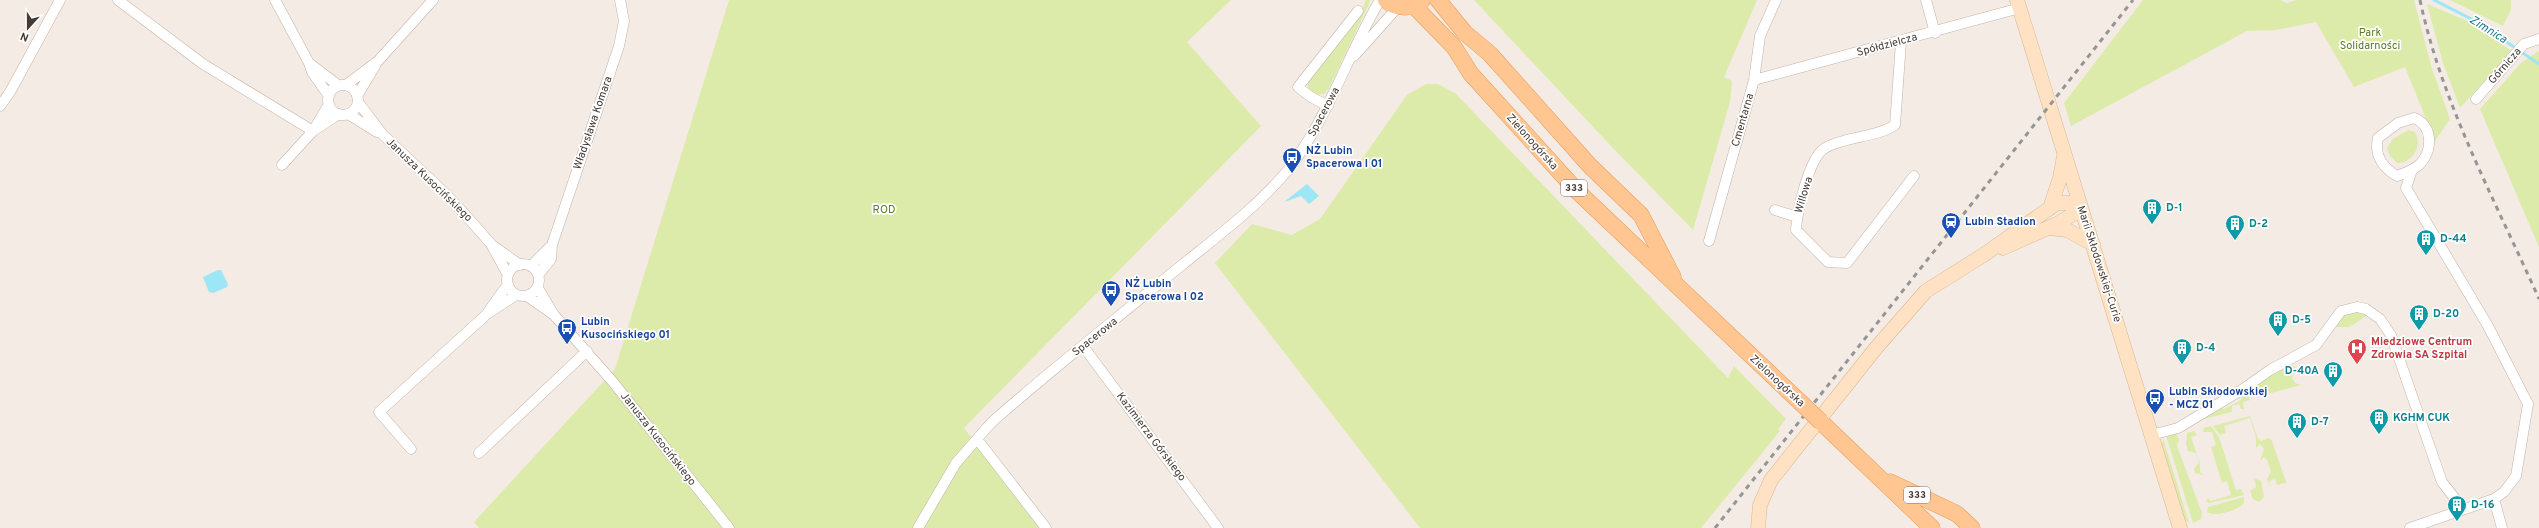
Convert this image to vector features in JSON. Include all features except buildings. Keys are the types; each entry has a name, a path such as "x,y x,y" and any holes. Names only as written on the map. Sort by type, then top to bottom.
{"main road":[{"name":"Zielonogórska","path":"1438,0 1465,33 1490,54 1585,161 1641,215 1677,286"},
{"name":"333","path":"1392,3 1418,3"},
{"name":"Zielonogórska","path":"1418,3 1454,47 1471,74 1564,178 1932,528"},
{"name":"Zielonogórska","path":"1876,475 1957,514 1972,528"},
{"path":"1897,495 1922,528"}],"street":[{"path":"0,106 10,92 60,0"},
{"path":"118,0 203,64 313,132"},
{"path":"275,0 309,62 312,72 329,100 344,114"},
{"path":"313,132 356,107 357,99 378,61 434,0"},
{"name":"Władysława Komara","path":"538,275 551,259 552,245 618,46 624,21 620,0"},
{"name":"Spacerowa","path":"918,528 956,463 977,439 1014,402 1266,194 1304,148 1328,106 1352,59 1361,33 1380,0"},
{"name":"Cmentarna","path":"1709,241 1754,80 1760,36 1776,0"},
{"path":"1926,0 1935,33"},
{"name":"Spacerowa","path":"1352,59 1392,3"},
{"name":"Spółdzielcza","path":"1754,80 1935,33 2018,4"},
{"name":"Marii Skłodowskiej-Curie","path":"2018,4 2180,528"},
{"path":"1328,106 1311,97 1298,87 1358,11"},
{"name":"Górnicza","path":"2476,99 2524,44 2539,39"},
{"name":"Willowa","path":"1901,42 1895,125 1825,148 1815,158 1797,217 1796,230 1828,262 1847,263 1914,176"},
{"path":"282,166 313,132 329,100 342,85 378,61"},
{"path":"309,62 342,85 351,87 357,99"},
{"name":"Janusza Kusocińskiego","path":"357,99 383,135 446,194 491,244"},
{"name":"Janusza Kusocińskiego","path":"344,114 383,135"},
{"path":"2397,176 2412,170 2420,164 2428,152 2428,134 2420,121 2407,119 2381,134 2377,143 2381,163 2387,171 2397,176 2406,188 2480,312 2528,404 2516,476 2504,492 2494,499 2410,528"},
{"path":"2050,208 2060,178 2065,153"},
{"path":"2406,188 2412,170"},
{"path":"1758,528 1761,502 1771,480 1876,348 1926,291 1982,256 2050,208 2067,202 2081,209 2074,216 2050,228 1982,256"},
{"path":"1775,210 1797,217"},
{"path":"2050,228 2067,230 2092,244"},
{"path":"491,244 520,265"},
{"path":"491,244 508,280 522,295 554,315"},
{"path":"531,266 552,245"},
{"path":"488,314 508,280 513,268 520,265 531,266 538,275 538,288 554,315"},
{"path":"411,449 379,412 488,314 538,288"},
{"path":"2151,435 2178,428 2243,389 2270,370 2316,345 2342,311 2357,307 2375,314 2395,342 2442,482 2463,509"},
{"name":"Janusza Kusocińskiego","path":"554,315 587,351 729,528"},
{"name":"Kazimierza Górskiego","path":"1083,346 1218,528"},
{"path":"479,453 587,351"},
{"path":"977,439 1046,528"},
{"path":"2494,499 2502,528"}],"green space":[{"name":"ROD","path":"729,0 1231,0 1187,42 1261,126 964,428 1043,528 479,528 474,522 615,369"},
{"path":"1366,0 1370,0 1369,4 1329,88 1324,94 1317,95 1308,89 1308,82 1362,15 1360,13"},
{"path":"1474,0 1757,0 1724,77 1732,81 1730,102 1693,230 1611,146"},
{"name":"Park Solidarności","path":"2143,0 2280,0 2287,3 2296,0 2414,0 2432,69 2450,119 2435,141 2405,67 2354,87 2316,22 2276,30 2247,31 2071,126 2064,103"},
{"path":"2450,0 2511,0 2511,10 2503,26"},
{"path":"2427,4 2465,20 2512,51 2460,108 2443,63"},
{"path":"2539,51 2539,247 2480,109 2521,63"},
{"path":"1426,84 1438,84 1456,94 1728,378 1734,366 1786,419 1778,429 1780,431 1701,528 1420,528 1215,263 1252,224 1292,235 1320,219 1407,95"},
{"path":"2408,130 2415,132 2418,142 2417,148 2412,157 2408,160 2397,163 2390,156 2387,148 2393,139"},
{"path":"2355,310 2368,315 2351,326 2350,323 2350,327 2334,327 2340,317"},
{"path":"2286,364 2288,367 2292,365 2296,367 2292,378 2295,383 2301,385 2260,396 2257,385"},
{"path":"2247,392 2250,400 2243,402 2244,409 2241,409 2239,404 2232,406 2232,412 2200,420 2219,407 2224,409 2241,400 2242,395"},
{"path":"2250,416 2258,439 2261,441 2269,438 2272,441 2286,482 2285,485 2284,483 2277,485 2275,479 2269,481 2270,487 2267,479 2271,472 2267,460 2264,457 2260,461 2264,449 2260,444 2256,448 2256,438 2250,418 2224,426 2226,433 2220,435 2213,426"},
{"path":"2211,426 2219,437 2236,490 2241,489 2244,495 2209,503 2206,501 2208,498 2211,501 2231,495 2227,481 2222,483 2211,447 2216,445 2212,432 2203,432 2204,428"},
{"path":"2194,431 2197,435 2191,437 2200,464 2200,472 2204,475 2195,473 2194,468 2199,463 2196,453 2188,451 2186,444 2187,433"},
{"path":"2176,433 2179,440 2177,446 2202,513 2201,519 2193,523 2166,435"},
{"path":"2163,438 2189,523 2183,519 2161,449"},
{"path":"2254,478 2261,481 2264,497 2259,502 2253,499 2250,491 2256,487"},
{"path":"2244,497 2244,503 2232,511 2220,514 2210,514 2207,512 2208,507"}],"water":[{"path":"1307,184 1319,196 1309,204 1301,196 1284,202"},
{"path":"221,270 228,284 227,287 213,293 209,292 203,277"}],"waterway":[{"name":"Zimnica","path":"2434,0 2479,23 2539,64"}],"railway":[{"path":"1715,528 2133,0"},
{"path":"2420,0 2430,39 2456,115 2488,189 2539,299"}],"place":[{"name":"NŻ Lubin Spacerowa I 01","path":"1292,174"},
{"name":"D-1","path":"2152,225"},
{"name":"Lubin Stadion","path":"1951,239"},
{"name":"D-2","path":"2235,241"},
{"name":"D-44","path":"2426,256"},
{"name":"NŻ Lubin Spacerowa I 02","path":"1111,307"},
{"name":"D-20","path":"2419,331"},
{"name":"D-5","path":"2278,337"},
{"name":"Lubin Kusocińskiego 01","path":"567,345"},
{"name":"D-4","path":"2182,365"},
{"name":"Miedziowe Centrum Zdrowia SA Szpital","path":"2357,365"},
{"name":"D-40A","path":"2333,388"},
{"name":"Lubin Skłodowskiej - MCZ 01","path":"2155,415"},
{"name":"KGHM CUK","path":"2379,435"},
{"name":"D-7","path":"2297,439"},
{"name":"D-16","path":"2457,522"}]}
